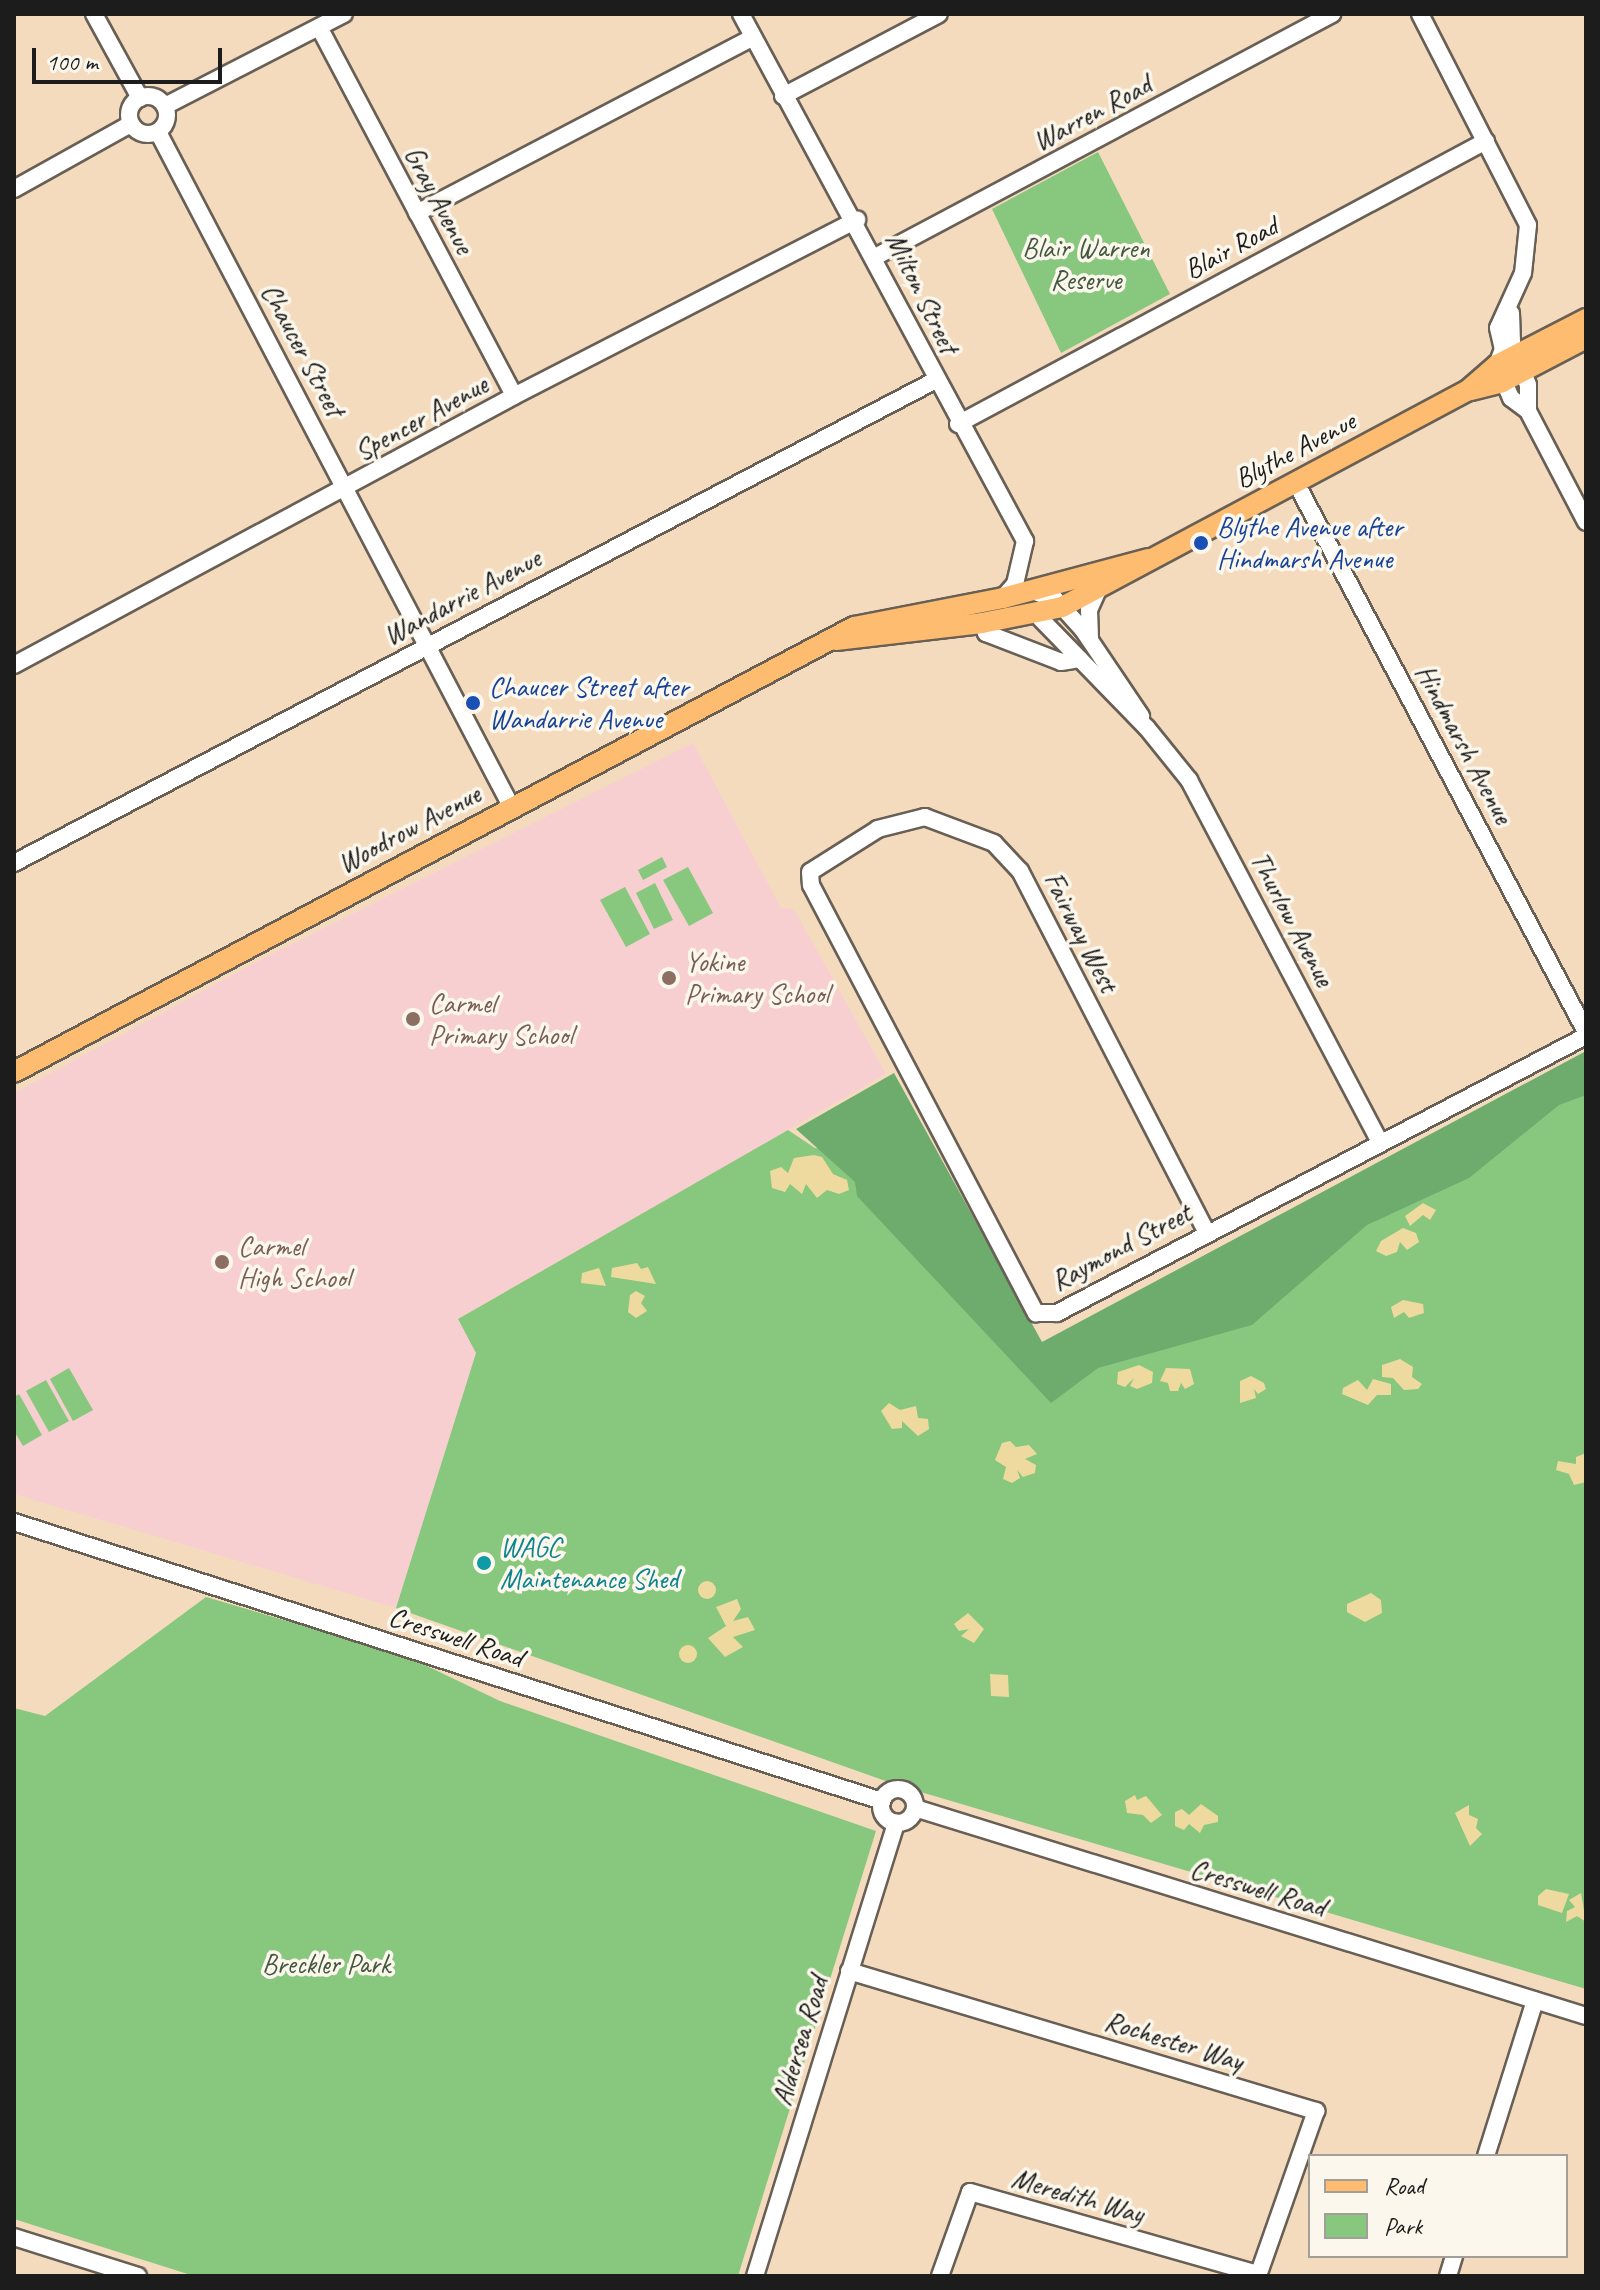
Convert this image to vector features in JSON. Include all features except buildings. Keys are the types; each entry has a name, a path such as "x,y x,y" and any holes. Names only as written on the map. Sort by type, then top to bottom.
{"main road":[{"name":"Blythe Avenue","path":"982,623 1062,607 1098,590 1149,559 1500,374 1586,319"},
{"name":"Blythe Avenue","path":"1519,363 1586,338"},
{"name":"Blythe Avenue","path":"1003,598 1149,559"},
{"name":"Woodrow Avenue","path":"14,1072 511,806 872,620 1003,598"},
{"name":"Woodrow Avenue","path":"833,640 982,623"}],"street":[{"path":"94,14 140,98"},
{"path":"165,106 344,14"},
{"name":"Milton Street","path":"741,14 783,96 857,220 958,424 1025,541 1015,584 1003,598"},
{"path":"783,96 939,14"},
{"name":"Warren Road","path":"875,257 1332,14"},
{"path":"1420,14 1528,225 1528,257 1498,328 1503,349 1500,374 1528,411 1586,522"},
{"name":"Gray Avenue","path":"319,27 514,396"},
{"path":"417,213 753,37"},
{"path":"149,96 165,106 168,115 158,132 138,132 131,124 129,114 140,98 149,96"},
{"path":"14,189 131,124"},
{"name":"Chaucer Street","path":"158,132 511,806"},
{"name":"Blair Road","path":"958,424 1486,141"},
{"name":"Spencer Avenue","path":"14,665 347,489 514,396 857,220"},
{"path":"1512,299 1509,330 1528,385 1528,411"},
{"name":"Wandarrie Avenue","path":"14,863 936,380"},
{"name":"Hindmarsh Avenue","path":"1295,481 1586,1034"},
{"path":"1091,642 1089,610 1098,590"},
{"name":"Thurlow Avenue","path":"1032,591 1062,607 1091,642 1147,728"},
{"name":"Thurlow Avenue","path":"1036,614 1147,728 1189,780 1380,1142"},
{"path":"982,623 986,633 1061,662 1080,659"},
{"name":"Fairway West","path":"810,872 878,829 925,817 994,843 1020,871 1206,1231"},
{"name":"Raymond Street","path":"810,872 811,885 1036,1313 1057,1313 1206,1231 1586,1034"},
{"name":"Cresswell Road","path":"14,1522 882,1801 890,1791 902,1790 912,1796 915,1808 1586,2016"},
{"path":"882,1801 886,1817 896,1822 908,1819 915,1808"},
{"name":"Aldersea Road","path":"755,2276 896,1822"},
{"name":"Rochester Way","path":"849,1971 1316,2111 1258,2275"},
{"path":"1487,2154 1535,2001"},
{"name":"Meredith Way","path":"940,2276 970,2192 1258,2275"},
{"path":"14,2237 138,2276"}],"shaded area":[{"path":"693,743 781,908 794,909 886,1074 459,1318 476,1353 396,1608 14,1494 14,1093 262,959"}],"green space":[{"name":"Blair Warren Reserve","path":"1098,152 1170,294 1061,353 992,209"},
{"path":"662,857 667,867 643,880 638,870"},
{"path":"688,867 713,913 689,926 663,880"},
{"path":"655,883 673,920 654,929 636,893"},
{"path":"625,887 650,934 626,947 600,900"},
{"path":"1586,1051 1586,1095 1559,1105 1469,1178 1367,1225 1252,1325 1098,1368 1051,1403 857,1196 855,1182 796,1129 894,1073 1042,1342"},
{"path":"1586,1059 1586,1989 897,1785 396,1608 476,1353 458,1319 788,1130 815,1148 849,1150 1037,1358"},
{"path":"69,1368 93,1410 73,1421 50,1379"},
{"path":"46,1380 69,1421 49,1432 26,1391"},
{"path":"19,1394 42,1435 23,1446 14,1431 14,1397"},
{"name":"Breckler Park","path":"206,1597 406,1656 500,1701 876,1831 738,2276 194,2276 14,2219 14,1708 45,1716"}],"sand":[{"path":"822,1157 833,1174 847,1180 849,1190 839,1194 827,1190 817,1198 806,1184 802,1194 790,1184 785,1192 772,1188 770,1171 781,1167 788,1173 794,1158"},
{"path":"1423,1203 1436,1210 1430,1220 1423,1215 1410,1226 1405,1216"},
{"path":"1403,1228 1416,1233 1419,1242 1407,1250 1400,1242 1397,1252 1386,1256 1376,1251 1381,1241"},
{"path":"637,1263 641,1269 648,1267 656,1284 611,1277 612,1268"},
{"path":"599,1268 606,1286 581,1283 582,1273"},
{"path":"636,1291 645,1296 641,1303 647,1311 636,1318 628,1312 630,1295"},
{"path":"1403,1300 1423,1304 1424,1313 1409,1318 1404,1312 1394,1318 1391,1307"},
{"path":"1400,1359 1413,1367 1412,1377 1422,1384 1418,1389 1404,1390 1393,1378 1382,1377 1382,1365"},
{"path":"1139,1365 1153,1372 1152,1383 1137,1389 1130,1386 1134,1378 1125,1387 1117,1384 1118,1372"},
{"path":"1166,1368 1190,1369 1194,1384 1185,1389 1181,1383 1178,1391 1170,1391 1168,1383 1160,1381"},
{"path":"1251,1376 1264,1383 1266,1389 1258,1394 1254,1389 1256,1398 1240,1403 1240,1381"},
{"path":"1373,1379 1391,1384 1391,1395 1377,1395 1368,1405 1342,1394 1343,1388 1358,1380 1367,1390"},
{"path":"889,1403 900,1410 916,1406 918,1418 928,1419 929,1429 918,1436 902,1421 902,1428 892,1429 881,1411"},
{"path":"1010,1441 1016,1447 1029,1445 1037,1454 1025,1459 1036,1465 1035,1473 1023,1477 1017,1470 1020,1478 1012,1483 1003,1479 1006,1467 995,1460 1002,1443"},
{"path":"1586,1453 1586,1482 1574,1485 1569,1474 1556,1470 1558,1461 1576,1464 1576,1457"},
{"path":"707,1581 716,1590 707,1599 698,1590"},
{"path":"1371,1593 1381,1600 1382,1613 1365,1622 1347,1612 1347,1604"},
{"path":"737,1599 741,1609 733,1621 748,1617 755,1630 733,1637 743,1647 725,1657 708,1638 726,1626 716,1607"},
{"path":"968,1613 984,1629 974,1643 961,1636 969,1629 959,1631 954,1624"},
{"path":"688,1645 697,1654 688,1663 679,1654"},
{"path":"990,1674 1008,1675 1009,1697 991,1696"},
{"path":"1135,1795 1137,1800 1146,1796 1162,1815 1151,1823 1143,1815 1127,1813 1125,1801"},
{"path":"1201,1804 1218,1816 1218,1822 1204,1825 1200,1833 1189,1824 1184,1830 1175,1826 1175,1812 1182,1809 1189,1815"},
{"path":"1469,1805 1469,1815 1478,1819 1476,1828 1482,1834 1470,1846 1455,1813"},
{"path":"1546,1889 1569,1894 1562,1913 1538,1905 1538,1896"},
{"path":"1581,1893 1586,1922 1577,1916 1566,1922 1567,1911 1575,1907 1569,1900"}],"place":[{"name":"Blythe Avenue after Hindmarsh Avenue","path":"1201,543"},
{"name":"Chaucer Street after Wandarrie Avenue","path":"473,703"},
{"name":"Yokine Primary School","path":"669,978"},
{"name":"Carmel Primary School","path":"413,1019"},
{"name":"Carmel High School","path":"222,1262"},
{"name":"WAGC Maintenance Shed","path":"484,1563"}]}
